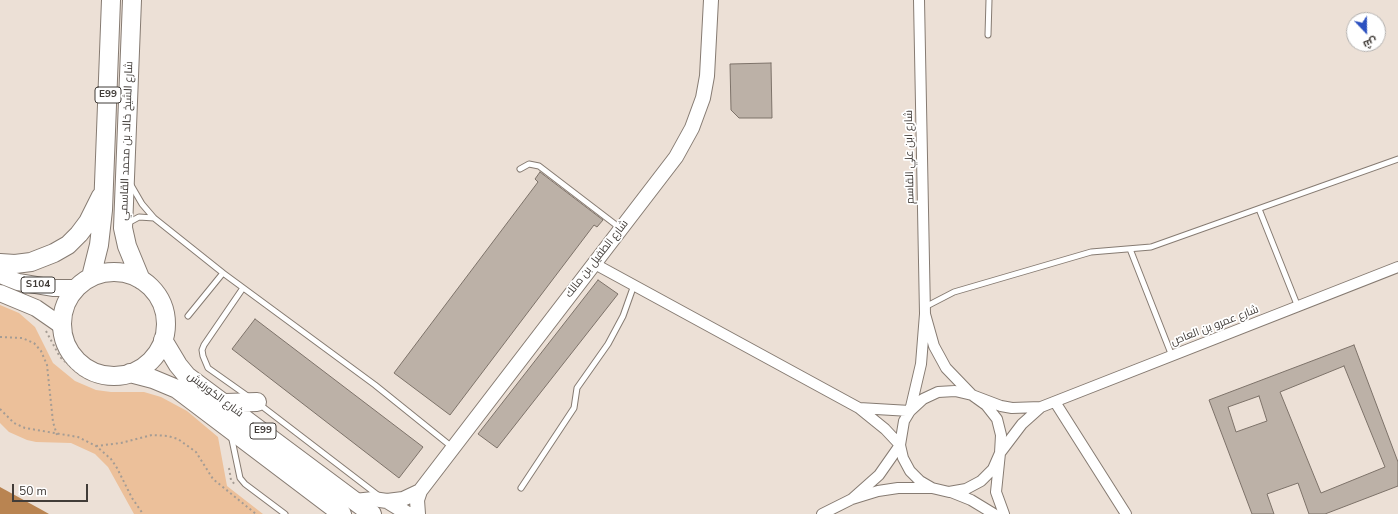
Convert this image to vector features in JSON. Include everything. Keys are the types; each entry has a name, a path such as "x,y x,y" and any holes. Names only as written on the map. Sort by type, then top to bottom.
{"highway":[{"name":"شارع الشيخ خالد بن محمد القاسمي","path":"91,277 99,245 104,190 112,0"},
{"name":"شارع الشيخ خالد بن محمد القاسمي","path":"134,1 123,228 126,246 141,280"},
{"path":"0,263 15,264 30,262 54,254 68,245 88,222 104,190"},
{"path":"108,272 125,273 141,280 152,288 160,300 165,312 166,326 163,340 158,351 151,361 129,379 92,371 76,360 53,327 76,288 91,277 108,272"},
{"name":"شارع الكورنيش","path":"163,340 178,365 187,376 226,403 372,514"},
{"name":"شارع الكورنيش","path":"129,379 153,379 177,389 342,514"},
{"path":"226,403 256,402"}],"main road":[{"name":"S104","path":"0,274 18,282 54,288 76,288"},
{"name":"S104","path":"0,293 36,308 53,327"}],"street":[{"name":"شارع الطفيل بن مالك","path":"420,491 676,157 692,128 703,98 707,76 711,0"},
{"name":"شارع ابن علي القاسم","path":"910,411 921,364 925,310 919,0"},
{"path":"593,264 859,408 900,445"},
{"name":"شارع عمرو بن العاص","path":"1000,453 1022,424 1042,407 1298,306 1397,269"},
{"name":"شارع ابن علي القاسم","path":"925,310 934,346 940,358 946,368 972,395"},
{"path":"932,488 920,481 910,471 903,458 900,445 904,421 910,411 923,399 938,392 955,391 972,395 986,405 996,419 1001,435 996,492 1004,514"},
{"name":"شارع عمرو بن العاص","path":"972,395 1006,407 1042,407"},
{"path":"1055,402 1126,514"},
{"path":"859,408 910,411"},
{"path":"852,499 879,475 900,445"},
{"path":"949,492 966,489 981,481 993,469 1000,453"},
{"path":"822,514 852,499 878,491 898,488 932,488 949,492 971,500 994,514"},
{"path":"386,502 403,499 420,491"},
{"path":"418,514 417,500 420,491"},
{"path":"356,501 373,499 386,502 408,514"}],"lane":[{"path":"988,35 989,0"},
{"path":"925,310 954,292 1091,252 1151,247 1398,159"},
{"path":"520,169 529,164 539,166 620,229"},
{"path":"125,173 136,195 154,218 223,273 369,381 452,448"},
{"path":"1259,209 1298,306"},
{"path":"123,228 135,218 145,216 154,218"},
{"path":"1130,249 1172,356"},
{"path":"188,316 223,273"},
{"path":"521,488 574,408 577,388 612,337 623,316 634,286"},
{"path":"243,288 204,345 203,356 208,368 256,402 386,502"},
{"path":"229,427 240,478 245,484 285,514"}],"path":[{"path":"53,327 60,357 80,375 98,382 129,379"},
{"path":"0,337 22,338 34,343 41,351 47,365 53,422 57,435"},
{"path":"0,409 8,418 19,426 57,435 83,439 96,446 111,459 132,498 143,514"},
{"path":"96,446 121,443 152,435 168,436 178,440 196,452 213,479 256,514"},
{"path":"228,462 231,480 237,486"}],"shaded area":[{"path":"0,305 19,313 35,327 53,363 75,381 96,390 111,392 144,392 161,397 187,411 218,437 227,486 263,514 134,514 108,467 95,454 71,443 36,442 27,440 9,432 0,423"},
{"path":"0,487 42,510 49,514 0,514"}],"building":[{"path":"771,63 772,118 739,118 731,110 730,64"},
{"path":"540,172 603,220 597,227 594,225 450,415 394,373 538,182 535,179"},
{"path":"598,280 618,294 497,448 478,434"},
{"path":"255,319 423,447 399,478 232,349"},
{"path":"1354,345 1398,462 1398,486 1325,514 1309,514 1298,483 1267,494 1274,514 1252,514 1209,400","holes":["1344,366 1385,467 1321,493 1280,392","1259,396 1267,421 1236,432 1228,407"]}]}
